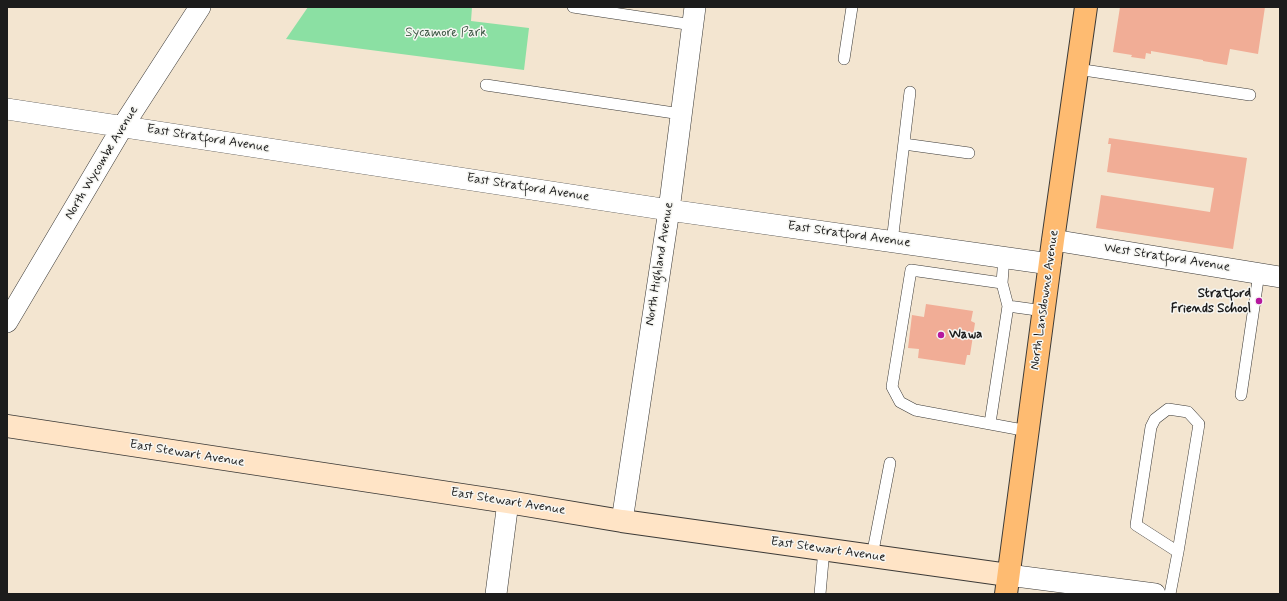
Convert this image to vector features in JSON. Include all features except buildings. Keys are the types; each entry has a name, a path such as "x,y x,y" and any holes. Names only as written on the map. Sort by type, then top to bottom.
{"main road":[{"name":"North Lansdowne Avenue","path":"1007,584 1086,7"}],"street":[{"name":"North Wycombe Avenue","path":"7,322 124,126 200,7"},
{"name":"North Highland Avenue","path":"622,521 669,210 694,16"},
{"name":"East Stratford Avenue","path":"7,109 669,210 1050,264"},
{"name":"West Stratford Avenue","path":"1053,240 1280,277"},
{"name":"East Stewart Avenue","path":"7,426 508,502 622,521 872,556 1007,584"},
{"path":"496,594 508,502"},
{"path":"1007,584 1155,594"}],"lane":[{"path":"573,7 694,16"},
{"path":"844,59 852,7"},
{"path":"1077,69 1250,95"},
{"path":"486,85 681,114"},
{"path":"892,242 910,92"},
{"path":"904,144 969,153"},
{"path":"990,423 1008,306 1002,283 1004,257"},
{"path":"1002,283 911,270 892,387 900,402 915,410 1028,431"},
{"path":"1241,395 1259,273"},
{"path":"1008,306 1044,311"},
{"path":"1170,594 1178,552 1199,424 1188,412 1168,408 1155,419 1151,427 1136,525 1178,552"},
{"path":"872,556 890,463"},
{"path":"820,594 824,549"}],"green space":[{"name":"Sycamore Park","path":"308,7 472,7 471,21 529,28 524,70 286,39"}],"place":[{"name":"Stratford Friends School","path":"1259,301"},
{"name":"Wawa","path":"941,335"}]}
